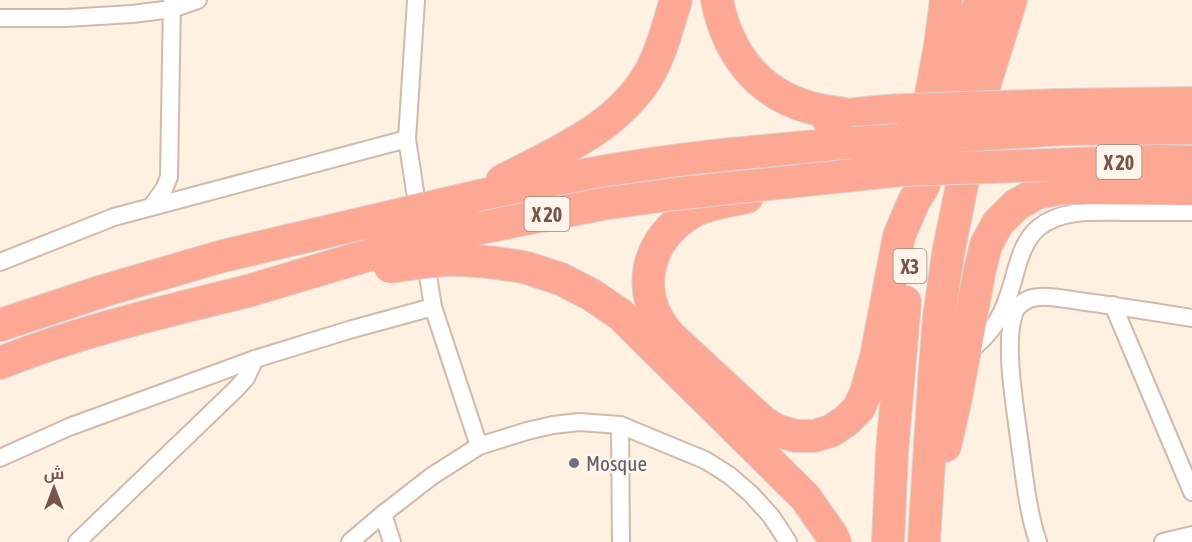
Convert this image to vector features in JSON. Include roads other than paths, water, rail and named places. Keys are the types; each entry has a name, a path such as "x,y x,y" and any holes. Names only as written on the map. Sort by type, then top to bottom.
{"highway":[{"path":"470,198 582,138 608,121 630,99 649,74 662,46 676,0"},
{"path":"717,0 721,21 729,40 740,59 753,74 769,88 788,99 807,106 851,129 878,111 907,110 1062,117 1192,103"},
{"path":"854,175 711,205 697,210 684,217 667,232 655,251 650,266 649,296 660,325 763,422 778,431 796,436 814,436 846,421 859,408 866,392 876,357 899,236 914,201 924,185 929,105 946,0"},
{"name":"X3","path":"888,542 892,452 903,314 912,250 924,185 941,118 981,0"},
{"name":"X3","path":"924,534 939,318 948,254 983,90 1011,0"},
{"path":"983,90 995,74 1034,0"},
{"name":"X 20","path":"0,325 103,291 223,256 470,198 604,171 739,153 851,129 1062,117 1192,128"},
{"name":"X 20","path":"0,363 120,322 248,291 389,249 531,217 602,204 674,194 902,170 1160,160 1192,162"},
{"path":"924,534 946,441 980,269 986,245 998,223 1016,205 1037,193 1062,188 1192,189"},
{"path":"248,291 423,262 450,260 476,260 527,268 561,279 592,295 621,315 805,497 835,542"}],"street":[{"path":"0,18 66,18 132,14 198,0"},
{"path":"416,0 407,139 433,307 479,446"},
{"path":"151,207 164,189 169,177 172,4"},
{"path":"0,262 114,217 407,139"},
{"path":"963,356 979,345 992,330 1002,314 1018,261 1026,243 1037,229 1051,220 1079,213 1192,212"},
{"path":"1038,542 1027,495 1013,385 1010,337 1019,305 1027,300 1049,297 1192,318"},
{"path":"1113,305 1192,492"},
{"path":"0,459 69,427 255,359 433,307"},
{"path":"77,542 236,389 246,378 255,359"},
{"path":"350,542 432,476 479,446 527,431 579,422 620,426 705,460 729,475 751,494 771,516 788,542"},
{"path":"620,426 621,542"},
{"path":"383,514 392,542"},
{"path":"1163,542 1192,535"}],"place":[{"name":"Mosque","path":"574,463"}]}
